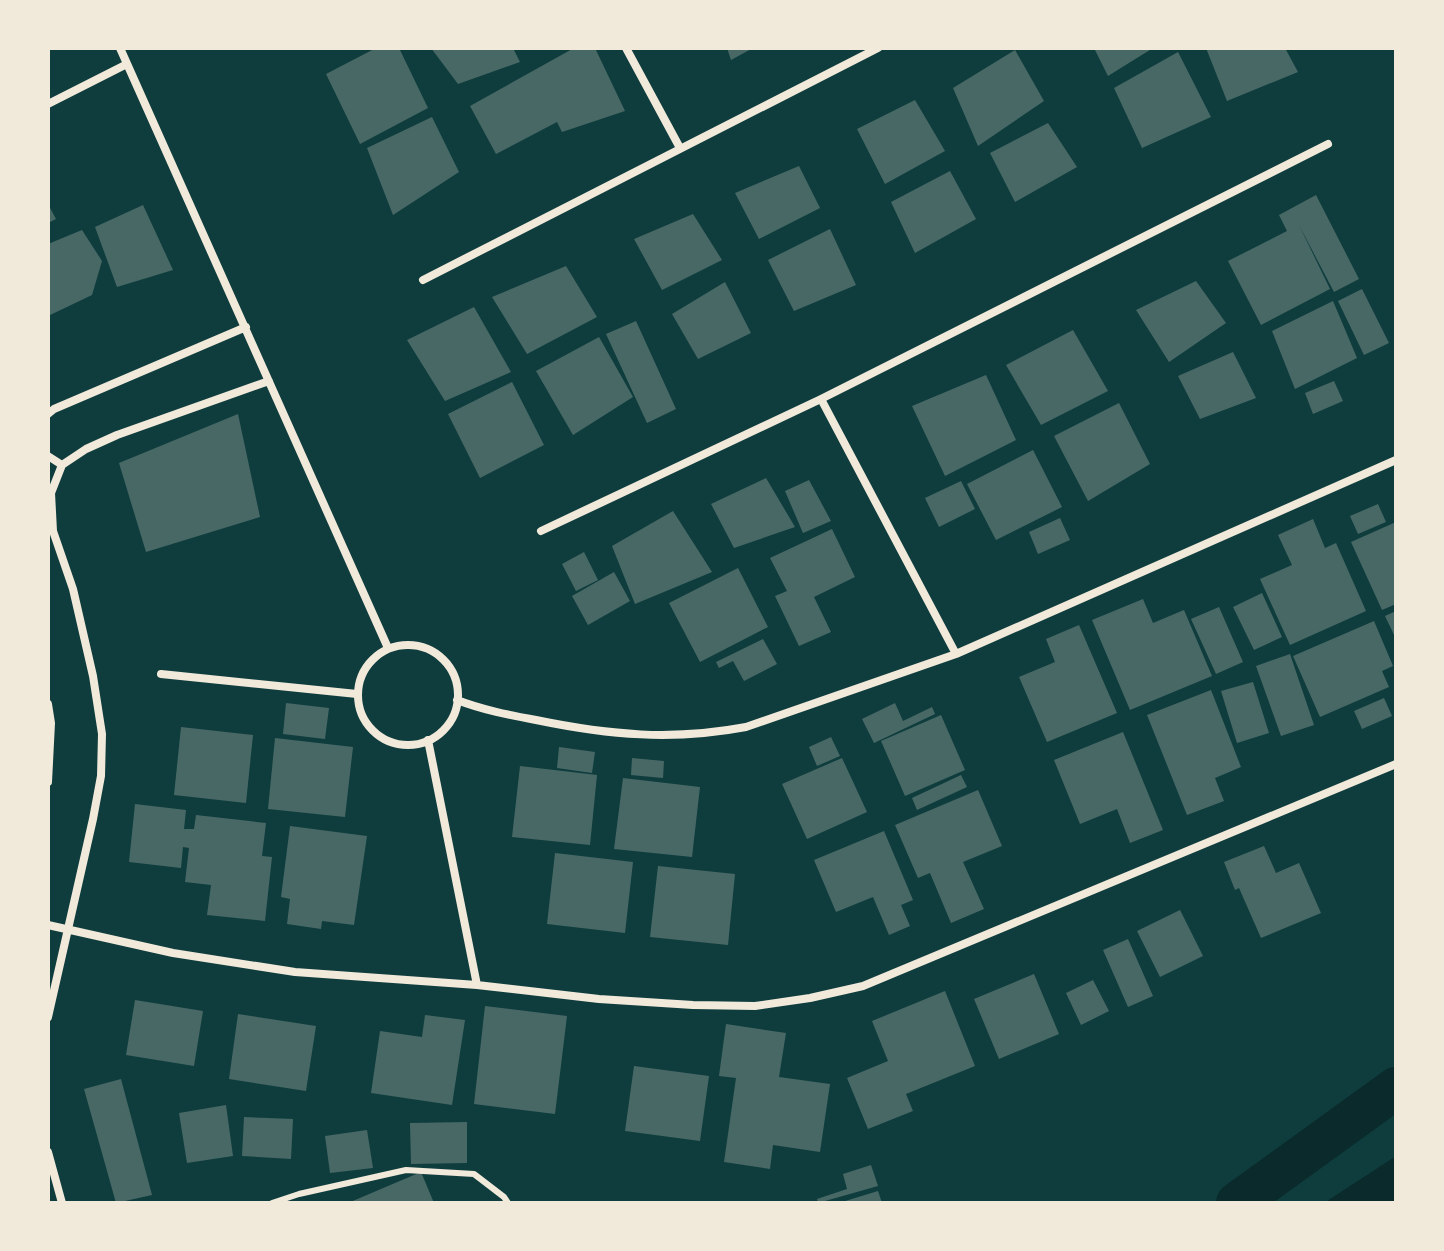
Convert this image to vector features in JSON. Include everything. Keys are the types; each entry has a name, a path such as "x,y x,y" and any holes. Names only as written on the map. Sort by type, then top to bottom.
{"street":[{"path":"120,48 388,648"},
{"path":"626,48 680,148"},
{"path":"423,280 878,48"},
{"path":"48,104 127,64"},
{"path":"541,531 821,399 1328,144"},
{"path":"48,414 246,327"},
{"path":"48,1017 101,776 102,734 93,676 76,603 53,531 51,493 62,465 86,449 269,381"},
{"path":"821,399 956,654"},
{"path":"48,456 62,465"},
{"path":"457,700 494,711 626,735 670,737 746,727 956,654 1396,460"},
{"path":"405,644 422,646 438,654 450,667 457,683 453,717 443,731 428,740 408,745 388,741 372,730 361,713 357,694 361,675 372,659 388,648 405,644"},
{"path":"161,674 357,694"},
{"path":"48,704 51,755 48,782"},
{"path":"428,740 477,985"},
{"path":"48,925 173,953 295,972 477,985 599,999 755,1006 863,986 1396,764"},
{"path":"48,1152 62,1203"}],"lane":[{"path":"272,1203 406,1170 474,1174 508,1203"}],"water":[{"path":"1396,1156 1396,1203 1324,1203"}],"building":[{"path":"376,48 399,48 428,108 360,144 326,74"},
{"path":"431,48 513,48 520,62 458,84"},
{"path":"574,48 595,48 625,111 562,132 557,122 496,154 470,106"},
{"path":"727,48 753,48 731,60"},
{"path":"1094,48 1153,48 1108,76"},
{"path":"1206,48 1285,48 1298,72 1227,101"},
{"path":"1015,50 1044,101 978,146 953,88"},
{"path":"1178,52 1211,117 1142,148 1114,88"},
{"path":"915,100 945,151 885,184 857,129"},
{"path":"432,117 459,172 393,215 367,148"},
{"path":"1048,123 1077,167 1015,202 990,153"},
{"path":"799,166 820,208 759,239 735,193"},
{"path":"950,171 976,219 915,253 891,202"},
{"path":"1316,195 1359,279 1334,292 1299,225 1330,289 1261,325 1228,261 1287,231 1279,215"},
{"path":"48,204 56,219 48,223"},
{"path":"143,205 173,270 117,287 95,227"},
{"path":"693,214 722,260 662,290 634,239"},
{"path":"830,229 856,285 794,311 768,260"},
{"path":"82,230 102,261 92,295 48,316 48,244"},
{"path":"566,266 597,317 527,354 492,297"},
{"path":"1196,281 1226,323 1169,362 1136,310"},
{"path":"725,282 751,333 698,359 672,314"},
{"path":"1362,289 1389,343 1364,355 1338,301"},
{"path":"1333,301 1357,358 1295,389 1272,331"},
{"path":"474,307 511,372 445,401 407,340"},
{"path":"636,321 676,409 647,423 606,334"},
{"path":"1073,330 1108,391 1041,425 1006,365"},
{"path":"599,337 633,397 573,435 536,371"},
{"path":"1233,352 1256,398 1200,419 1178,376"},
{"path":"986,375 1016,440 945,476 912,406"},
{"path":"1334,381 1343,401 1313,414 1305,393"},
{"path":"512,382 544,445 480,478 448,414"},
{"path":"1119,403 1150,464 1088,501 1054,436"},
{"path":"238,414 260,517 146,552 119,463"},
{"path":"1033,450 1062,507 996,540 967,484"},
{"path":"766,478 795,527 734,548 711,504"},
{"path":"809,480 831,521 803,533 785,491"},
{"path":"961,481 975,509 939,527 925,498"},
{"path":"1378,504 1386,522 1358,534 1350,516"},
{"path":"673,511 712,572 635,604 612,546"},
{"path":"1060,518 1070,540 1038,554 1029,532"},
{"path":"1313,519 1325,548 1336,543 1366,611 1290,645 1260,579 1292,565 1278,535"},
{"path":"1396,522 1396,604 1382,610 1351,542"},
{"path":"832,529 855,577 814,597 831,632 799,646 775,596 787,591 770,558"},
{"path":"584,552 598,580 576,591 562,564"},
{"path":"738,568 768,627 700,662 669,603"},
{"path":"614,572 630,601 588,625 572,596"},
{"path":"1262,593 1282,637 1254,650 1233,607"},
{"path":"1143,599 1153,623 1184,610 1212,676 1130,710 1092,620"},
{"path":"1219,607 1243,662 1216,674 1191,619"},
{"path":"1396,611 1396,639 1385,616"},
{"path":"1374,621 1393,666 1382,671 1389,687 1320,717 1293,656"},
{"path":"1079,625 1117,713 1047,742 1019,677 1055,662 1046,639"},
{"path":"763,639 777,664 744,681 733,661 719,668 716,662"},
{"path":"1290,654 1314,725 1281,736 1256,666"},
{"path":"1253,682 1269,733 1237,743 1221,691"},
{"path":"1211,690 1241,767 1215,778 1224,801 1187,815 1147,715"},
{"path":"1384,698 1392,716 1362,729 1354,711"},
{"path":"286,703 329,708 325,739 283,734"},
{"path":"895,703 903,721 932,707 935,714 874,743 862,719"},
{"path":"941,715 965,770 905,796 881,741"},
{"path":"181,727 253,735 246,803 174,795"},
{"path":"1123,732 1163,830 1130,843 1117,809 1080,824 1054,760"},
{"path":"831,737 840,756 817,766 809,747"},
{"path":"275,738 353,747 345,817 268,809"},
{"path":"559,747 595,752 592,773 557,768"},
{"path":"632,758 664,761 663,778 631,775"},
{"path":"842,758 867,812 807,839 782,784"},
{"path":"520,766 597,775 590,845 512,837"},
{"path":"961,775 967,787 917,810 912,798"},
{"path":"623,778 700,787 692,857 614,849"},
{"path":"978,790 1002,846 963,862 984,909 951,923 930,873 918,878 895,825"},
{"path":"135,804 186,810 184,829 194,829 196,815 266,823 262,856 272,857 265,921 207,915 211,885 185,882 189,848 183,847 181,868 129,862"},
{"path":"290,826 367,836 354,925 322,921 321,929 287,924 290,899 281,897"},
{"path":"884,831 913,900 901,905 910,926 889,935 873,897 836,912 814,860"},
{"path":"1264,846 1276,873 1299,863 1321,913 1261,938 1224,862"},
{"path":"555,853 633,862 625,933 547,924"},
{"path":"658,866 735,874 728,945 650,937"},
{"path":"1180,910 1203,956 1160,977 1137,931"},
{"path":"1128,939 1153,996 1128,1007 1103,950"},
{"path":"1034,974 1059,1034 999,1059 974,999"},
{"path":"1093,980 1109,1011 1081,1025 1066,993"},
{"path":"945,991 975,1066 906,1094 913,1111 868,1129 847,1078 888,1061 872,1021"},
{"path":"135,1000 203,1011 194,1066 126,1055"},
{"path":"485,1006 567,1016 555,1114 474,1104"},
{"path":"238,1014 316,1026 306,1091 229,1079"},
{"path":"425,1015 465,1020 452,1105 371,1093 380,1031 422,1037"},
{"path":"726,1024 786,1033 779,1077 830,1084 820,1152 773,1145 770,1169 724,1162 736,1078 719,1076"},
{"path":"634,1066 709,1076 700,1141 625,1131"},
{"path":"121,1079 152,1195 116,1203 84,1089"},
{"path":"226,1105 233,1156 187,1163 179,1113"},
{"path":"244,1117 293,1119 291,1159 242,1156"},
{"path":"467,1122 467,1163 411,1164 410,1123"},
{"path":"367,1130 373,1168 330,1173 325,1136"},
{"path":"871,1165 878,1186 818,1203 817,1199 847,1189 843,1174"},
{"path":"421,1172 434,1203 348,1203"},
{"path":"878,1191 882,1203 842,1202"}],"waterway":[{"path":"1237,1203 1396,1088"}]}
